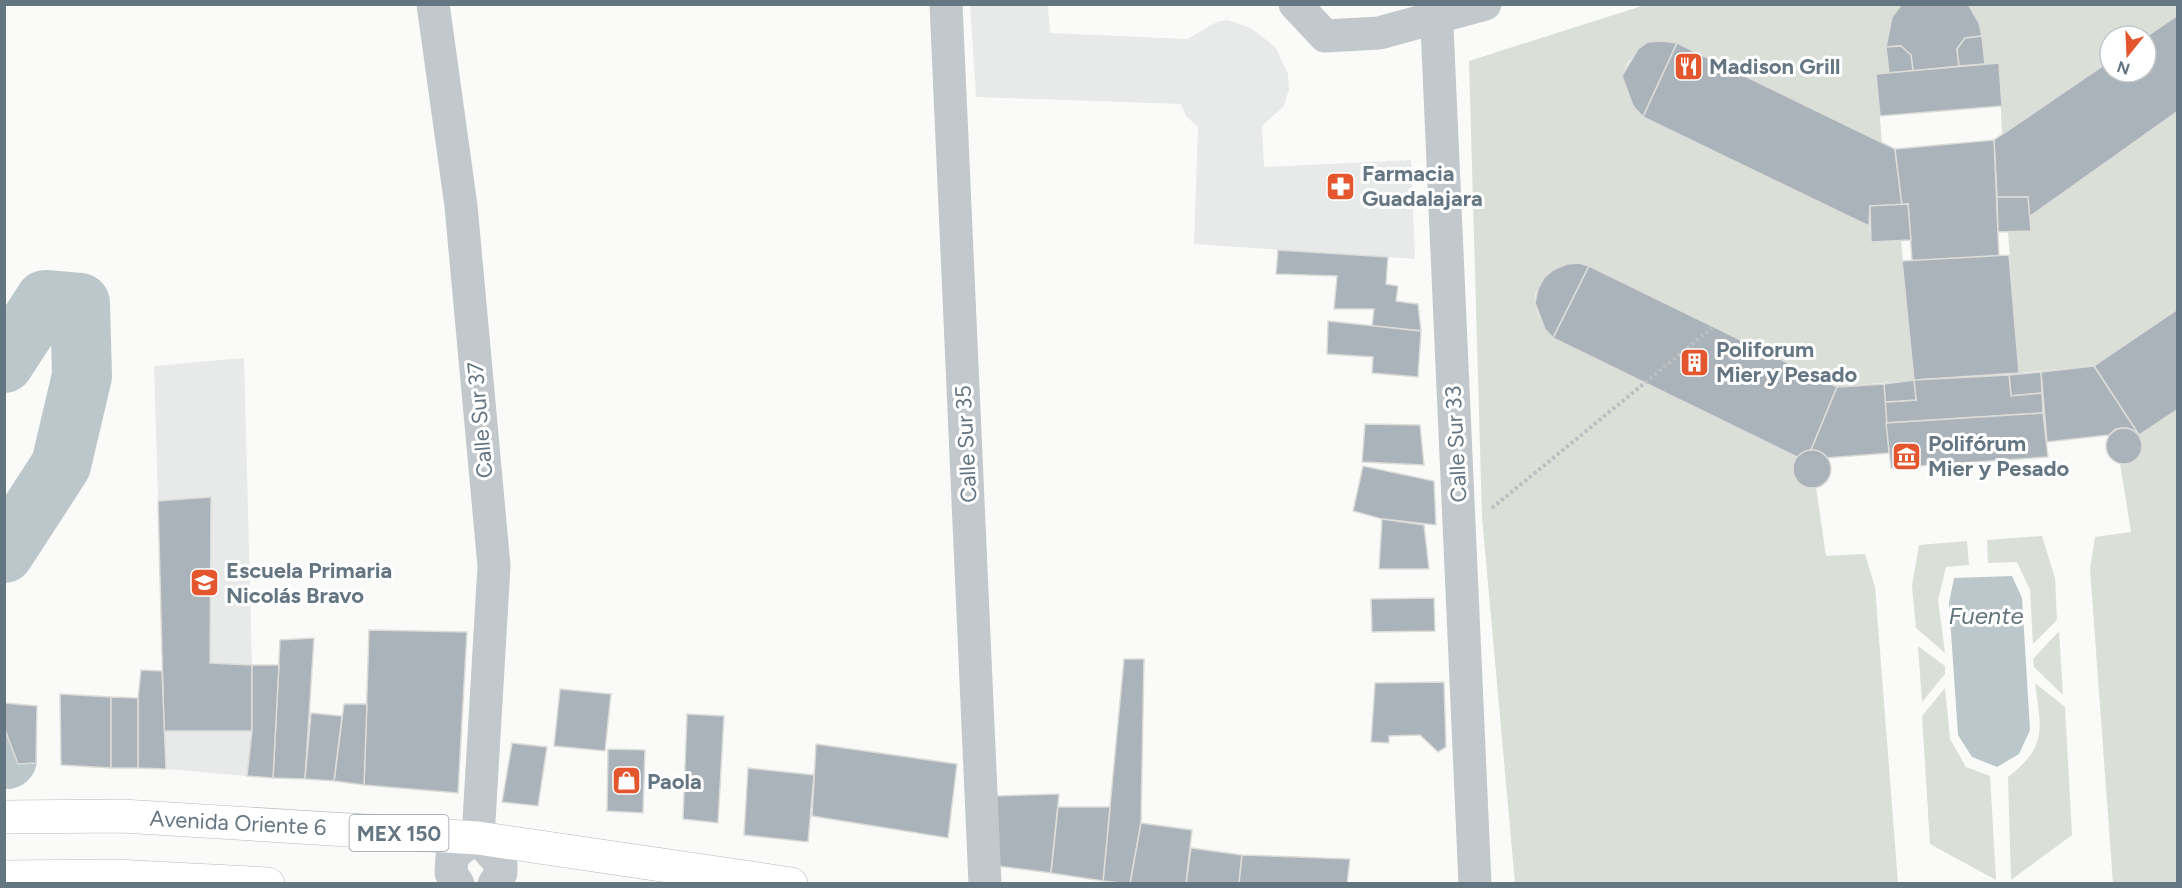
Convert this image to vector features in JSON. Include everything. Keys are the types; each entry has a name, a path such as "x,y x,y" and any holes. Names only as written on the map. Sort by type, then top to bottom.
{"main road":[{"name":"Avenida Oriente 6","path":"4,817 122,816 478,837 791,884"},
{"path":"4,877 268,884"}],"street":[{"name":"Calle Sur 37","path":"433,4 461,206 494,566 478,837"},
{"name":"Calle Sur 35","path":"946,4 985,884"},
{"path":"1295,4 1325,36 1379,33 1436,11 1485,4"},
{"name":"Calle Sur 33","path":"1436,11 1475,884"},
{"path":"458,884 451,873 452,857 478,837 501,864 501,873 494,884"}],"path":[{"path":"1491,509 1712,328"}],"shaded area":[{"path":"970,5 1048,5 1050,33 1187,39 1217,22 1227,20 1251,28 1276,48 1288,74 1289,89 1284,106 1262,126 1264,167 1411,160 1415,259 1194,244 1198,127 1186,116 1181,104 976,97"},
{"path":"1645,5 1902,5 1892,21 1888,37 1889,73 1876,74 1882,143 1677,43 1647,42 1628,62 1622,76 1633,106 1643,117 1869,226 1871,242 1901,241 1914,380 1837,387 1580,263 1556,270 1549,275 1538,288 1535,296 1536,309 1553,338 1797,457 1794,463 1796,478 1804,485 1816,487 1826,556 1865,554 1875,587 1898,883 1515,883 1482,517 1469,61"},
{"path":"1968,5 2177,5 2177,15 2158,28 2158,24 2098,24 2098,69 2002,135 1999,63 1985,64 1979,23"},
{"path":"2177,111 2177,309 2094,366 2019,373 2008,232 2031,231 2029,217"},
{"name":"Escuela Primaria Nicolás Bravo","path":"244,358 252,665 252,731 247,776 166,769 154,366"},
{"path":"2177,409 2177,883 2113,883 2090,569 2095,537 2131,532 2120,463 2137,459 2142,443 2139,435"},
{"path":"2042,536 2055,578 2057,620 2033,644 2030,590 2017,562 1988,563 1987,540"},
{"path":"1967,541 1969,565 1946,567 1938,600 1945,653 1916,628 1912,586 1919,545"},
{"path":"2059,631 2063,695 2034,667 2033,659"},
{"path":"1918,646 1945,666 1945,674 1922,702"},
{"path":"2035,683 2065,707 2072,835 2011,880 2008,777 2030,756 2039,736 2040,725"},
{"path":"1945,688 1950,739 1966,767 1990,776 1996,880 1930,844 1922,716"}],"water":[{"name":"Fuente","path":"2012,576 2022,598 2030,730 2019,754 1997,767 1972,757 1958,735 1949,603 1954,578"}],"building":[{"path":"1902,4 1968,4 1979,23 1982,36 1965,38 1957,49 1959,66 1913,71 1911,55 1901,46 1886,47 1892,17"},
{"path":"2178,15 2178,111 2029,217 2028,197 1997,197 1994,140 2098,69 2098,84 2158,84 2158,29"},
{"path":"1982,36 1985,64 1959,66 1957,49 1965,38"},
{"path":"1648,42 1677,43 1643,117 1633,106 1622,76 1638,49"},
{"path":"1677,43 1895,149 1902,205 1870,206 1869,226 1643,117"},
{"path":"1901,46 1911,55 1913,71 1889,73 1886,47"},
{"path":"1999,63 2002,106 1880,116 1876,74"},
{"path":"1994,140 1999,256 1912,261 1908,204 1902,205 1895,149"},
{"path":"1997,197 2028,197 2031,231 1998,232"},
{"path":"1908,204 1911,240 1871,242 1870,206"},
{"path":"1278,250 1388,257 1386,284 1398,286 1396,301 1418,304 1421,331 1372,326 1374,309 1334,309 1337,276 1276,274"},
{"path":"2009,255 2019,373 1914,380 1902,261"},
{"path":"1579,263 1589,266 1553,338 1545,329 1535,303 1538,289 1544,278 1553,270 1567,264"},
{"name":"Poliforum Mier y Pesado","path":"1589,266 1837,387 1811,450 1797,457 1553,338"},
{"path":"2178,309 2178,409 2139,435 2094,366"},
{"path":"1328,321 1421,331 1418,377 1372,373 1373,357 1327,354"},
{"path":"2094,366 2139,435 2125,428 2116,429 2109,435 2047,442 2041,372"},
{"path":"2041,372 2042,393 2011,396 2009,375"},
{"path":"2009,375 2011,396 2042,393 2043,413 1886,423 1885,402 1916,400 1914,380"},
{"path":"1914,380 1916,400 1885,402 1884,384"},
{"path":"1884,384 1889,453 1826,458 1811,450 1837,387"},
{"path":"2043,413 2048,457 1891,468 1886,423"},
{"path":"1365,424 1420,425 1424,465 1362,462"},
{"path":"2124,428 2137,433 2142,446 2137,459 2124,464 2111,459 2106,446 2111,433"},
{"path":"1812,450 1825,456 1831,469 1825,482 1812,488 1799,482 1793,469 1799,456"},
{"path":"1363,466 1434,481 1436,525 1382,519 1353,511"},
{"path":"211,497 210,663 252,665 252,731 164,731 158,501"},
{"path":"1382,519 1424,525 1429,569 1379,569"},
{"path":"1434,598 1435,631 1372,632 1371,599"},
{"path":"369,630 467,632 458,793 364,785"},
{"path":"314,638 305,779 273,778 280,640"},
{"path":"1124,659 1144,659 1141,823 1130,884 1103,881"},
{"path":"252,665 279,665 273,778 247,776 252,731"},
{"path":"141,670 162,671 166,769 138,768 138,698"},
{"path":"1444,682 1446,747 1438,752 1420,735 1389,736 1389,743 1371,742 1375,683"},
{"path":"560,689 611,694 605,751 554,746"},
{"path":"60,694 111,697 111,768 61,765"},
{"path":"111,697 138,698 138,768 111,768"},
{"path":"4,703 37,706 36,763 18,764 4,727"},
{"path":"344,704 367,704 364,785 334,781"},
{"path":"311,713 342,716 334,781 305,779"},
{"path":"687,714 724,716 718,823 683,819"},
{"path":"512,743 547,747 538,806 502,802"},
{"path":"816,744 957,764 948,838 812,816"},
{"name":"Paola","path":"608,749 645,750 643,813 607,811"},
{"path":"748,768 814,775 808,842 744,835"},
{"path":"1059,794 1051,873 998,866 994,796"},
{"path":"1058,807 1110,807 1103,881 1051,873"},
{"path":"1141,823 1192,830 1186,884 1130,884"},
{"path":"1191,848 1242,855 1239,884 1186,884"},
{"path":"1242,855 1350,859 1347,884 1239,884"}],"waterway":[{"path":"4,363 45,300 80,303 82,376 61,465 4,553"},
{"path":"4,754 7,759"}],"place":[{"name":"Madison Grill","path":"1688,66"},
{"name":"Farmacia Guadalajara","path":"1341,186"},
{"name":"Poliforum Mier y Pesado","path":"1695,362"},
{"name":"Polifórum Mier y Pesado","path":"1907,456"},
{"name":"Escuela Primaria Nicolás Bravo","path":"205,583"},
{"name":"Paola","path":"626,781"}]}
